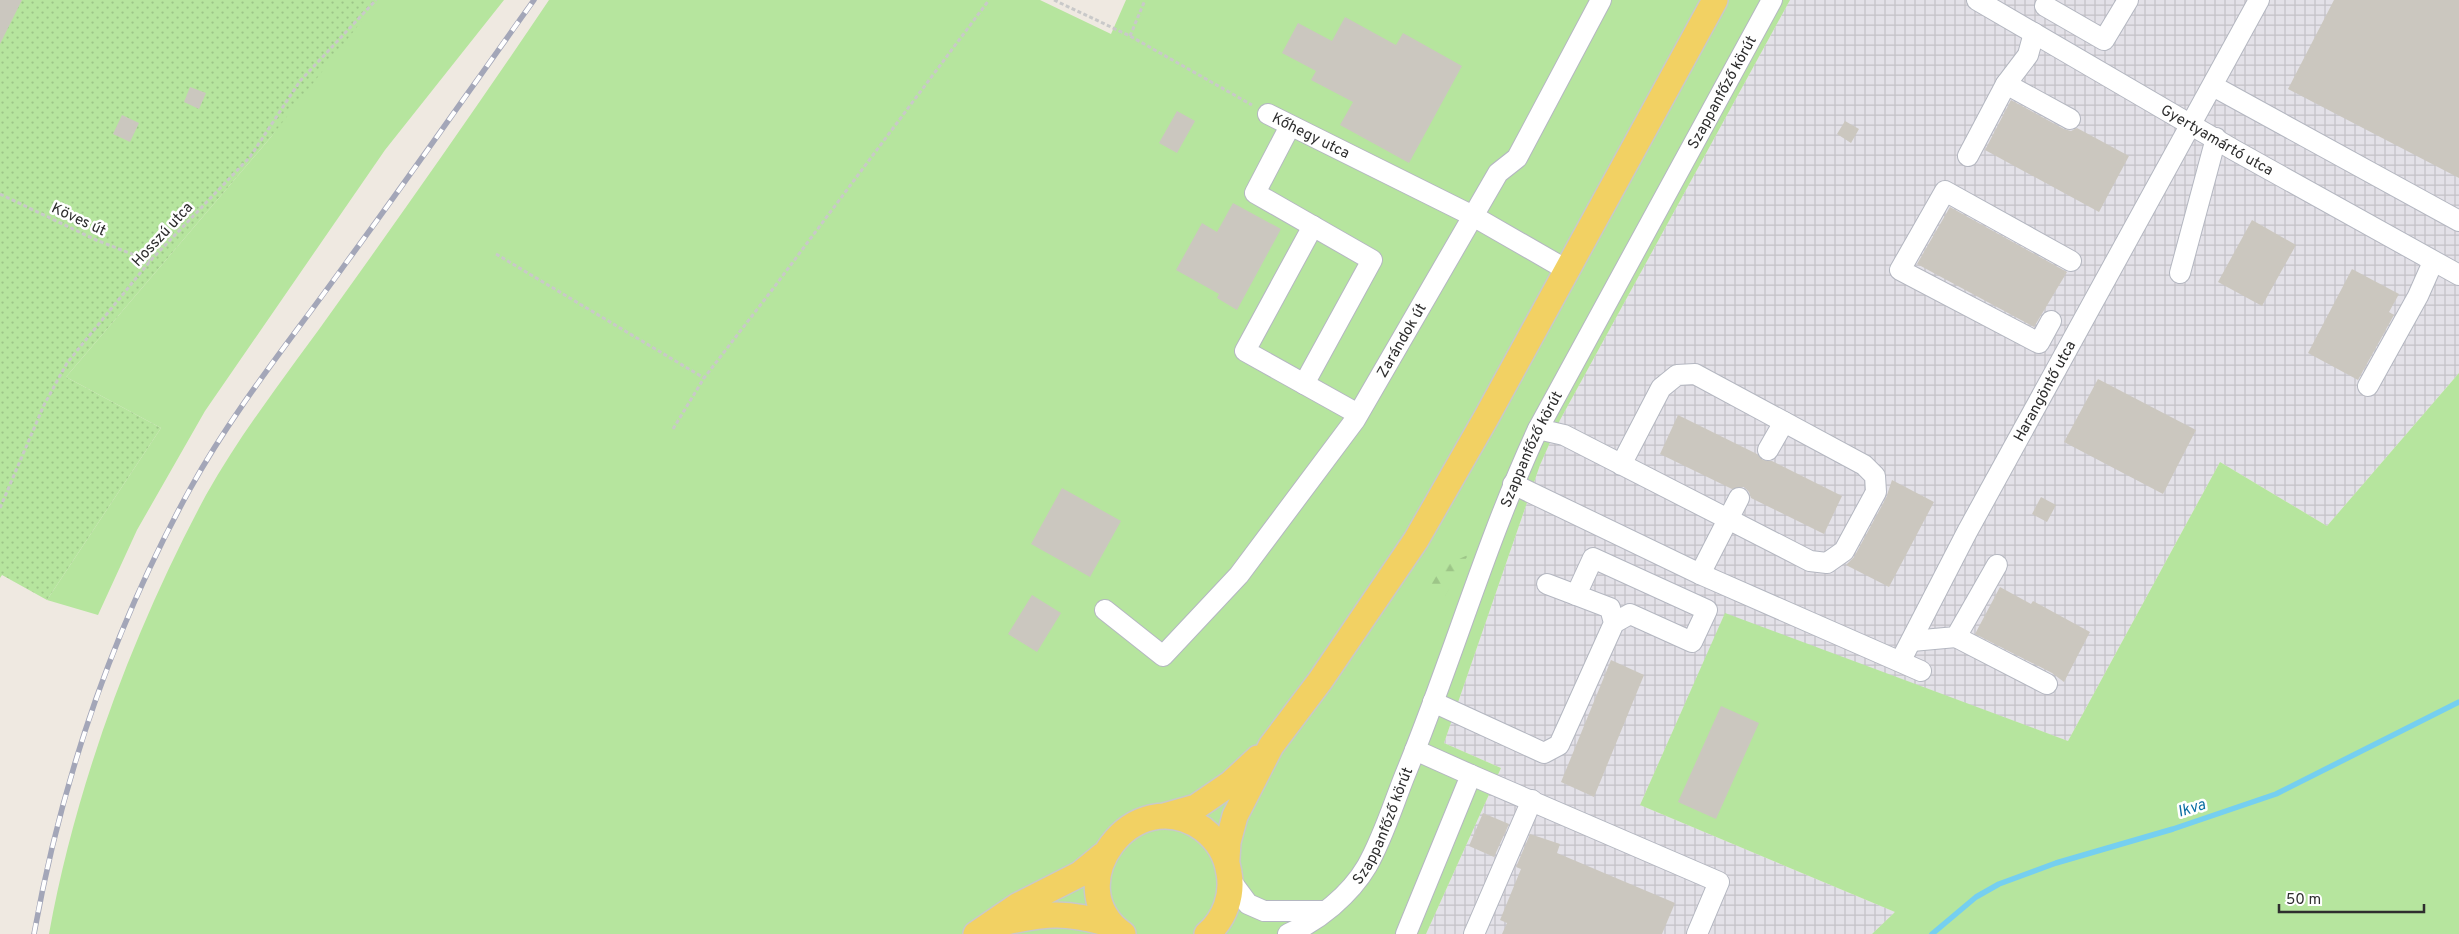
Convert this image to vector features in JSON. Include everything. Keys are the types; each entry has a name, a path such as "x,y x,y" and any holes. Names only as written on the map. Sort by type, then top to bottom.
{"main road":[{"path":"1207,934 1222,916 1229,899 1228,842 1235,816 1271,746 1320,681 1416,540 1715,0"},
{"path":"983,930 1017,906 1080,874 1103,855 1114,839 1133,825 1196,807 1231,783 1271,746"},
{"path":"1164,816 1182,818 1195,824 1219,844 1229,870"},
{"path":"1103,855 1098,876 1098,894 1119,931"},
{"path":"983,930 1026,917 1056,914 1083,916 1119,931"}],"lane":[{"name":"Zarándok út","path":"1105,610 1163,656 1239,575 1358,414 1498,173 1517,158 1601,0"},
{"name":"Szappanfőző körút","path":"1288,934 1299,929 1344,896 1367,866 1415,750 1513,484 1538,429 1772,0"},
{"name":"Gyertyamártó utca","path":"1977,0 2433,262 2459,275"},
{"path":"2043,2 2104,40 2128,0"},
{"name":"Harangöntő utca","path":"1901,660 1967,532 2193,125 2260,0"},
{"path":"1968,156 2006,84 2028,55 2034,32"},
{"path":"2006,84 2070,119"},
{"path":"2213,86 2459,221"},
{"name":"Kőhegy utca","path":"1268,114 1473,216 1567,270"},
{"path":"1290,126 1255,193 1372,260 1304,384"},
{"path":"2180,273 2216,138"},
{"path":"2071,261 1945,191 1900,270 2039,343 2049,325 2071,342"},
{"path":"1313,226 1245,351 1358,414"},
{"path":"2368,386 2418,296 2433,262"},
{"path":"1538,429 1564,435 1621,465 1810,561 1827,562 1844,551 1876,492 1875,476 1864,466 1696,374 1677,375 1661,388 1621,465"},
{"path":"1768,450 1784,422"},
{"path":"1513,484 1700,574 1921,670"},
{"path":"1700,574 1739,498"},
{"path":"1433,702 1544,753 1559,745 1614,623 1630,614 1692,642 1707,610 1593,558 1576,595"},
{"path":"1956,637 1997,565"},
{"path":"1547,584 1610,608 1614,623"},
{"path":"1912,641 1956,637 2047,684"},
{"path":"1415,750 1719,882 1697,934"},
{"path":"1406,934 1471,774"},
{"path":"1474,934 1532,800"},
{"path":"1229,870 1248,904 1264,910 1324,911"}],"path":[{"name":"Hosszú utca","path":"0,508 44,405 67,363 150,261 250,157 300,81 376,0"},
{"path":"673,429 704,378 989,0"},
{"name":"Kőhegy utca","path":"1054,0 1130,36 1268,114"},
{"path":"1130,36 1145,0"},
{"name":"Köves út","path":"0,194 96,240 150,261"},
{"path":"496,254 704,378"}],"shaded area":[{"path":"1790,0 2459,0 2459,373 2327,526 2220,462 2068,741 1725,614 1640,805 1895,912 1872,934 1426,934 1501,768 1444,743 1540,465 1560,420"}],"green space":[{"path":"0,0 378,0 271,137 66,377 161,428 47,600 2,575 0,578"},
{"path":"368,0 504,0 385,150 205,411 137,530 98,615 47,600 161,428 66,377 271,137"},
{"path":"549,0 1040,0 1111,34 1126,0 1790,0 1560,420 1540,465 1444,743 1501,768 1426,934 49,934 75,821 111,708 155,599 206,495 253,420 498,76"},
{"path":"2459,373 2459,934 1872,934 1895,912 1640,805 1725,613 2068,741 2220,462 2327,526"},
{"path":"1468,555 1445,596 1429,588 1436,569"}],"building":[{"path":"0,0 22,0 0,44"},
{"path":"2334,0 2459,0 2459,178 2288,89"},
{"path":"1345,17 1396,45 1403,33 1462,66 1409,163 1340,125 1353,102 1311,80 1316,71 1282,53 1298,23 1332,41"},
{"path":"190,87 206,93 199,109 184,102"},
{"path":"2011,100 2064,129 2071,131 2077,128 2129,156 2099,212 1985,150"},
{"path":"1177,111 1195,121 1177,153 1159,143"},
{"path":"122,115 139,123 130,142 113,134"},
{"path":"1845,121 1859,129 1851,143 1837,134"},
{"path":"1233,203 1281,229 1237,310 1217,298 1219,294 1176,270 1202,223 1217,232"},
{"path":"1950,207 2067,272 2034,327 1917,264"},
{"path":"2252,220 2296,245 2262,306 2218,282"},
{"path":"2352,269 2399,294 2389,312 2394,315 2358,380 2308,353"},
{"path":"2098,379 2196,430 2163,494 2064,442"},
{"path":"1678,415 1757,454 1763,460 1772,461 1842,496 1824,534 1751,498 1749,492 1744,487 1732,489 1660,454"},
{"path":"1892,480 1934,502 1889,587 1846,565 1854,557 1886,498"},
{"path":"1062,488 1121,521 1090,577 1031,544"},
{"path":"2041,497 2056,505 2047,522 2032,514"},
{"path":"2000,587 2031,604 2033,601 2090,632 2064,682 2052,673 1975,634"},
{"path":"1032,595 1061,613 1037,652 1008,634"},
{"path":"1611,660 1644,675 1594,797 1561,782"},
{"path":"1721,706 1759,723 1716,819 1678,802"},
{"path":"1483,813 1509,824 1494,857 1469,846"},
{"path":"1530,834 1560,844 1557,853 1675,903 1662,934 1502,934 1507,923 1500,920 1521,869 1516,867"}],"waterway":[{"name":"Ikva","path":"1932,934 1976,897 1999,884 2056,863 2173,829 2276,794 2459,702"}],"railway":[{"path":"34,934 60,818 94,705 138,595 190,489 225,430 394,198 534,0"}]}
